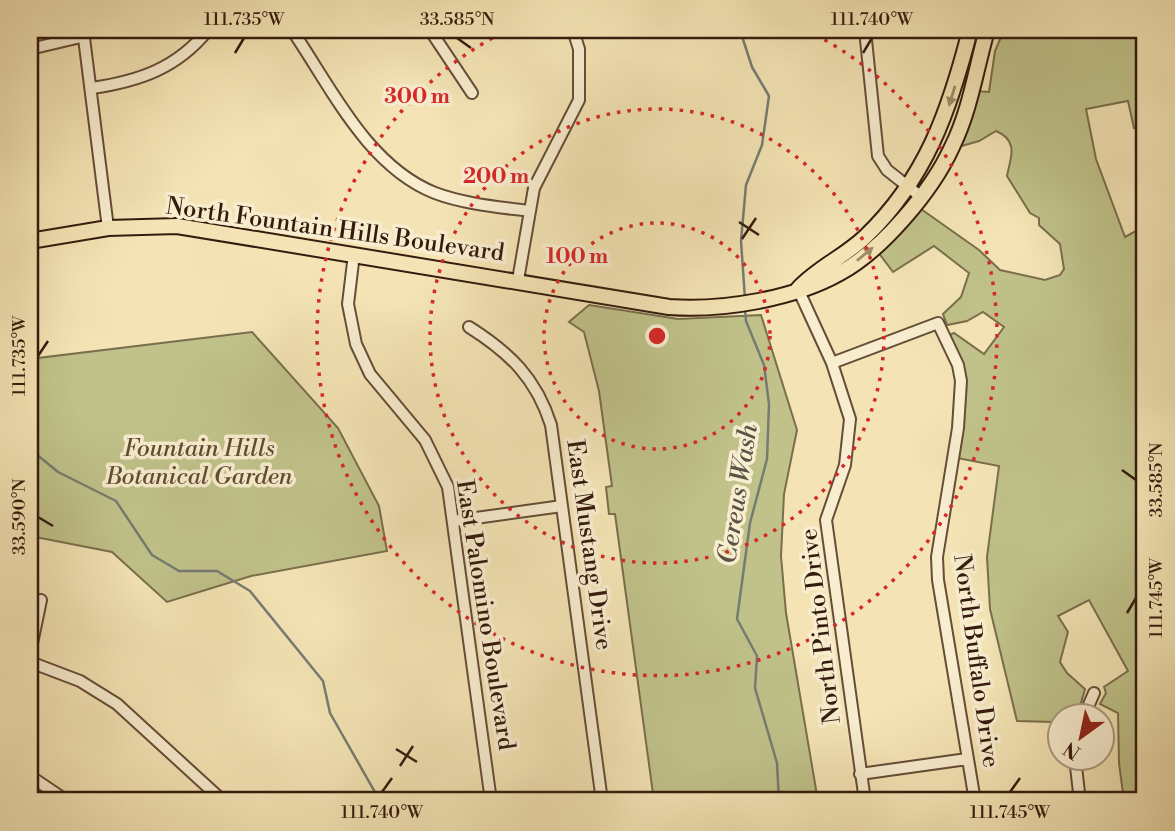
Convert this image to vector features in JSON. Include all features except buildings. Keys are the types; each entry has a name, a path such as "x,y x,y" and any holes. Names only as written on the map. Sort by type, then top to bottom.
{"main road":[{"name":"North Fountain Hills Boulevard","path":"799,289 811,274 837,260 867,234 907,188 941,127 970,30"},
{"name":"North Fountain Hills Boulevard","path":"30,241 108,228 177,226 518,280 626,302 698,309 723,307 813,286 842,272 886,237 920,196 953,147 987,30"}],"street":[{"path":"92,88 140,79 156,72 190,51 208,30"},
{"path":"292,30 368,141 395,171 441,195 529,211"},
{"path":"430,30 472,93"},
{"path":"518,280 534,188 579,100 579,50 573,30"},
{"path":"865,30 878,156 887,170 920,196"},
{"path":"30,49 84,33 108,228"},
{"name":"East Palomino Boulevard","path":"354,254 348,304 356,344 370,374 425,440 449,487 491,801"},
{"name":"North Pinto Drive","path":"799,289 832,363 850,419 845,466 826,520 865,801"},
{"name":"North Buffalo Drive","path":"832,363 938,323 958,365 961,381 957,428 937,557 975,801"},
{"name":"East Mustang Drive","path":"469,327 510,355 536,387 551,425 603,801"},
{"path":"454,521 562,506"},
{"path":"30,653 41,600"},
{"path":"30,662 80,681 117,704 223,801"},
{"path":"1090,702 1094,693"},
{"path":"860,774 967,759"},
{"path":"1077,772 1080,801"},
{"path":"30,776 67,801"}],"green space":[{"path":"1004,30 1145,32 1145,129 1134,128 1128,101 1086,109 1096,159 1125,237 1145,226 1145,801 1124,801 1116,702 1101,702 1106,693 1104,687 1128,671 1089,600 1058,616 1068,632 1060,662 1067,673 1085,689 1081,702 1046,702 1046,722 1017,721 990,609 987,557 999,466 957,458 965,387 949,335 954,333 984,354 1004,327 983,312 967,321 947,325 943,314 961,297 969,273 934,246 893,272 878,252 921,209 979,250 1000,270 1045,280 1060,275 1064,269 1060,244 1039,225 1039,218 1030,213 1007,176 1012,151 1008,140 996,131 979,141 958,147 976,91 989,92 995,51"},
{"path":"589,305 678,319 761,315 797,430 784,494 781,556 786,613 818,801 654,801 615,514 609,514 606,487 612,486 599,391 584,332 569,322"},
{"name":"Fountain Hills Botanical Garden","path":"252,332 338,428 379,506 387,551 251,576 167,602 112,552 30,536 30,359"}],"waterway":[{"name":"Cereus Wash","path":"740,30 752,67 769,96 762,145 746,185 741,241 745,299"},
{"name":"Cereus Wash","path":"745,309 746,321 764,365 769,404 767,459 750,523 737,619 757,656 755,688 777,763 779,801"},
{"path":"30,449 58,472 116,501 152,555 179,571 217,571 250,591 323,681 330,713 380,801"}]}
